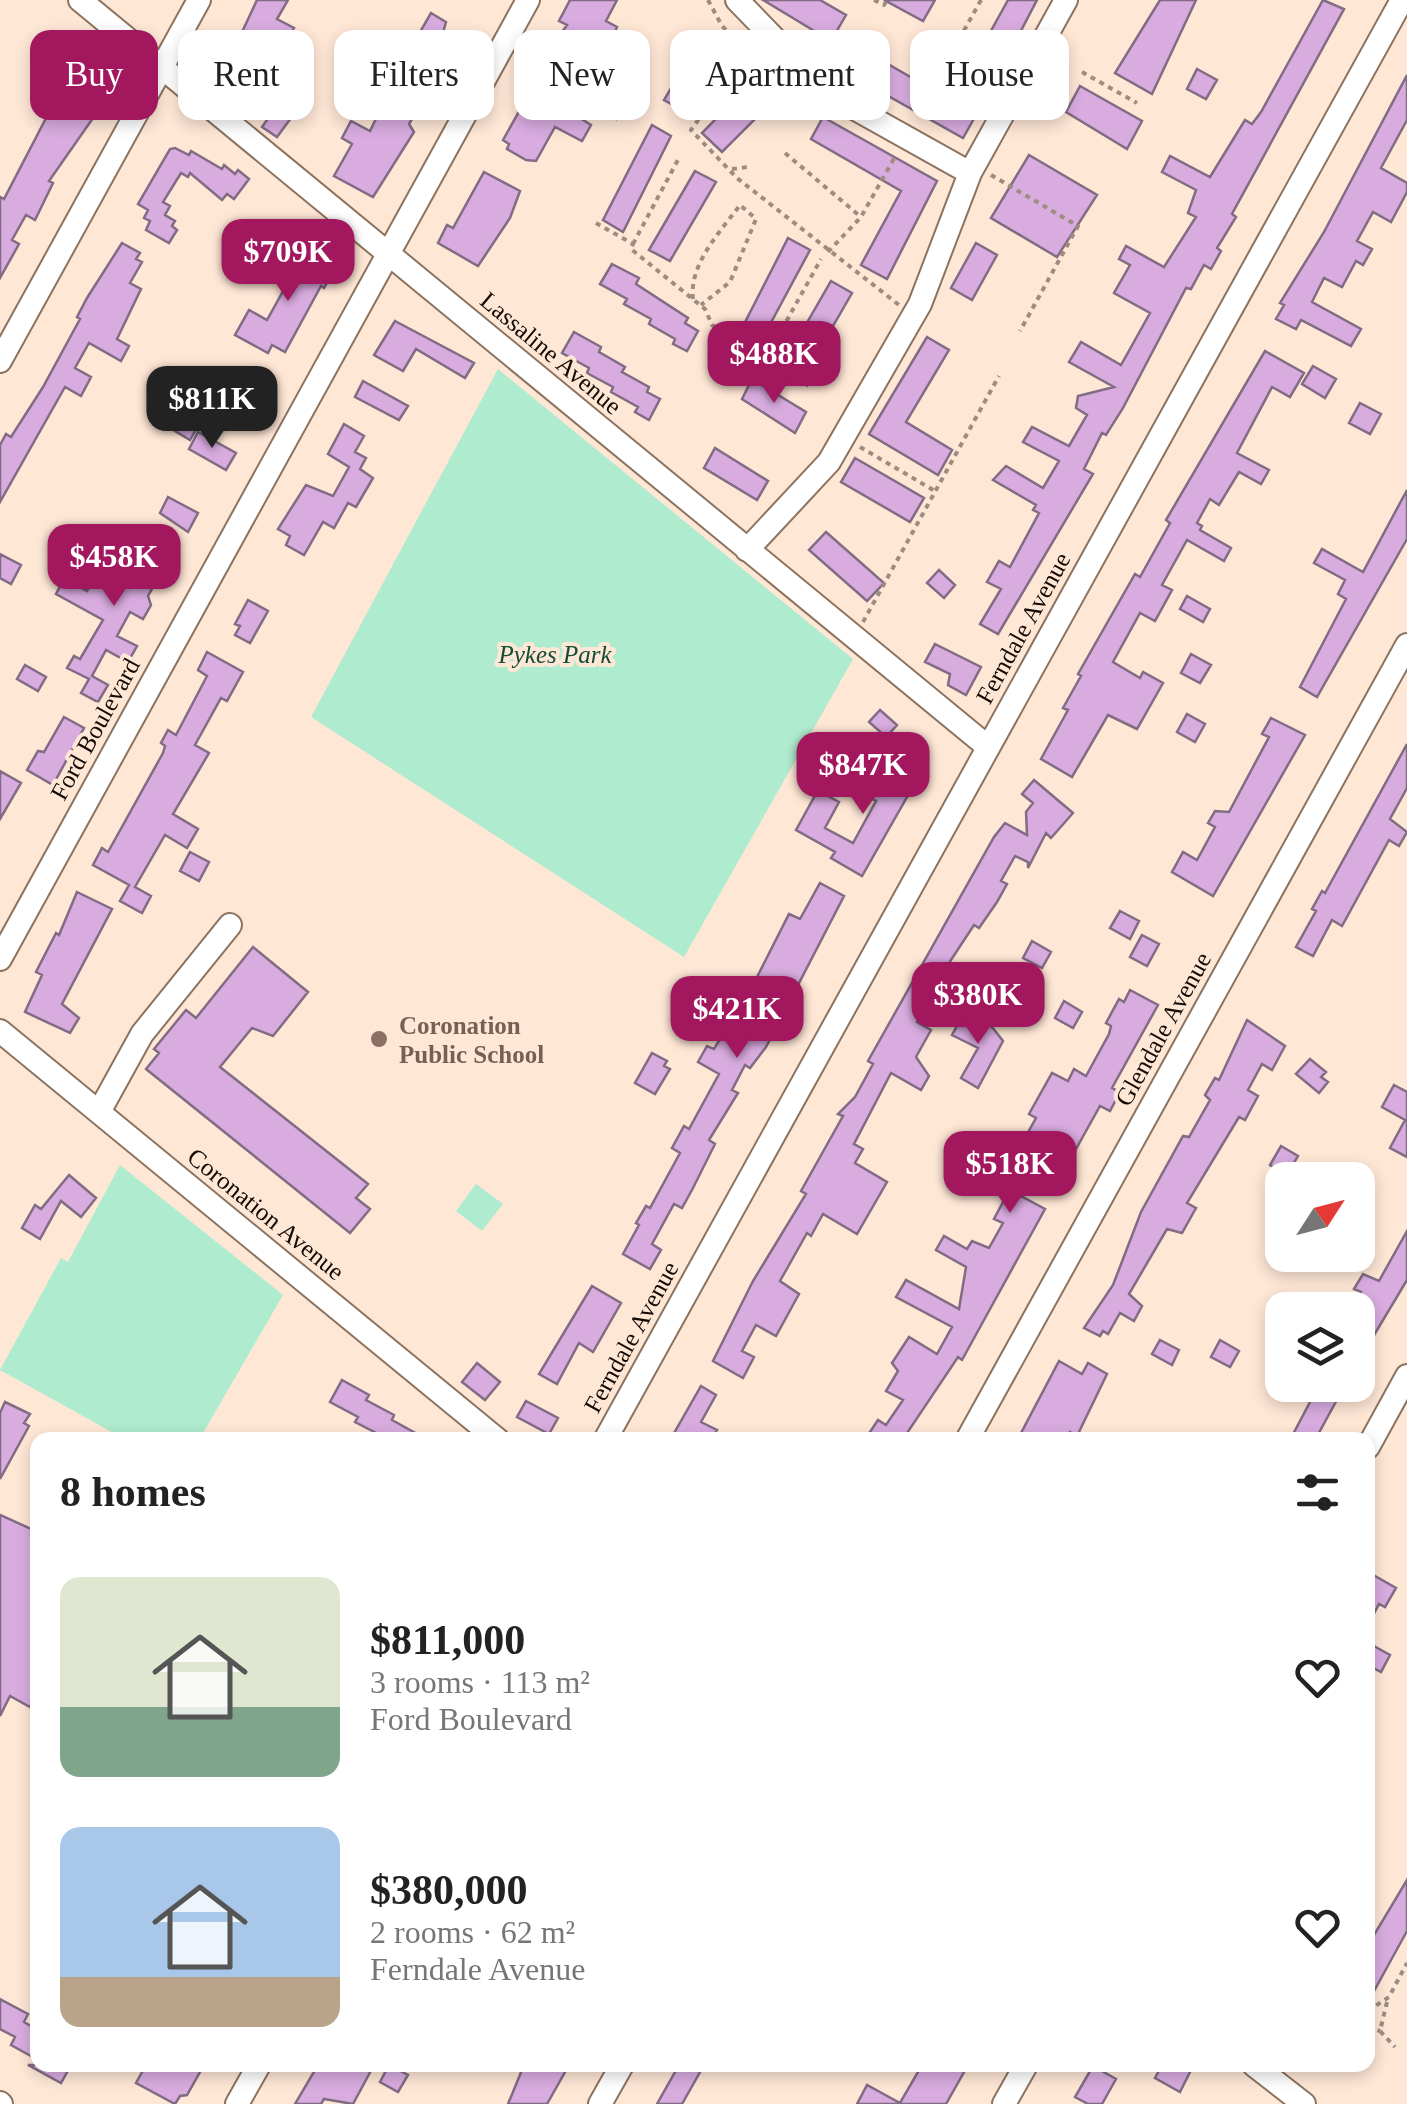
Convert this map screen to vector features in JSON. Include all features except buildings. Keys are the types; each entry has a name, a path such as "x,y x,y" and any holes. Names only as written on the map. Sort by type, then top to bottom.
{"street":[{"name":"Lassaline Avenue","path":"80,0 988,748"},
{"path":"0,361 199,0"},
{"name":"Ford Boulevard","path":"0,960 528,0"},
{"path":"737,0 827,93 978,172"},
{"path":"747,550 829,462 920,304 978,172 1066,0"},
{"name":"Ferndale Avenue","path":"609,1432 1404,1"},
{"name":"Glendale Avenue","path":"971,1432 1407,645"},
{"path":"99,1112 142,1034 230,925"},
{"name":"Coronation Avenue","path":"0,1030 488,1432"},
{"path":"1375,1434 1407,1376"},
{"path":"238,2104 255,2072"},
{"path":"600,2104 618,2072"},
{"path":"1004,2104 1022,2072"},
{"path":"1263,2072 1304,2104"}],"path":[{"path":"708,0 722,26 748,50 691,130 737,178 904,307"},
{"path":"874,0 884,5 887,0"},
{"path":"964,30 981,0"},
{"path":"1082,72 1137,104"},
{"path":"828,252 862,217 901,146"},
{"path":"785,153 862,217"},
{"path":"680,156 630,249 701,305 712,325 767,356"},
{"path":"732,169 748,167"},
{"path":"978,172 1078,226 1020,330"},
{"path":"693,299 691,283 699,266 740,205 756,220 730,282 701,305"},
{"path":"596,223 633,244"},
{"path":"809,386 765,361 821,260"},
{"path":"861,626 999,376"},
{"path":"851,442 935,492"},
{"path":"1380,2031 1389,1997 1407,1963"},
{"path":"1375,2006 1389,1997"},
{"path":"1375,2029 1395,2047"}],"green space":[{"name":"Pykes Park","path":"498,369 853,659 684,957 311,717"},
{"path":"120,1165 283,1295 204,1432 112,1432 0,1370 61,1258 68,1262"},
{"path":"476,1184 503,1204 482,1231 456,1211"}],"place":[{"name":"Coronation Public School","path":"379,1039"}]}
